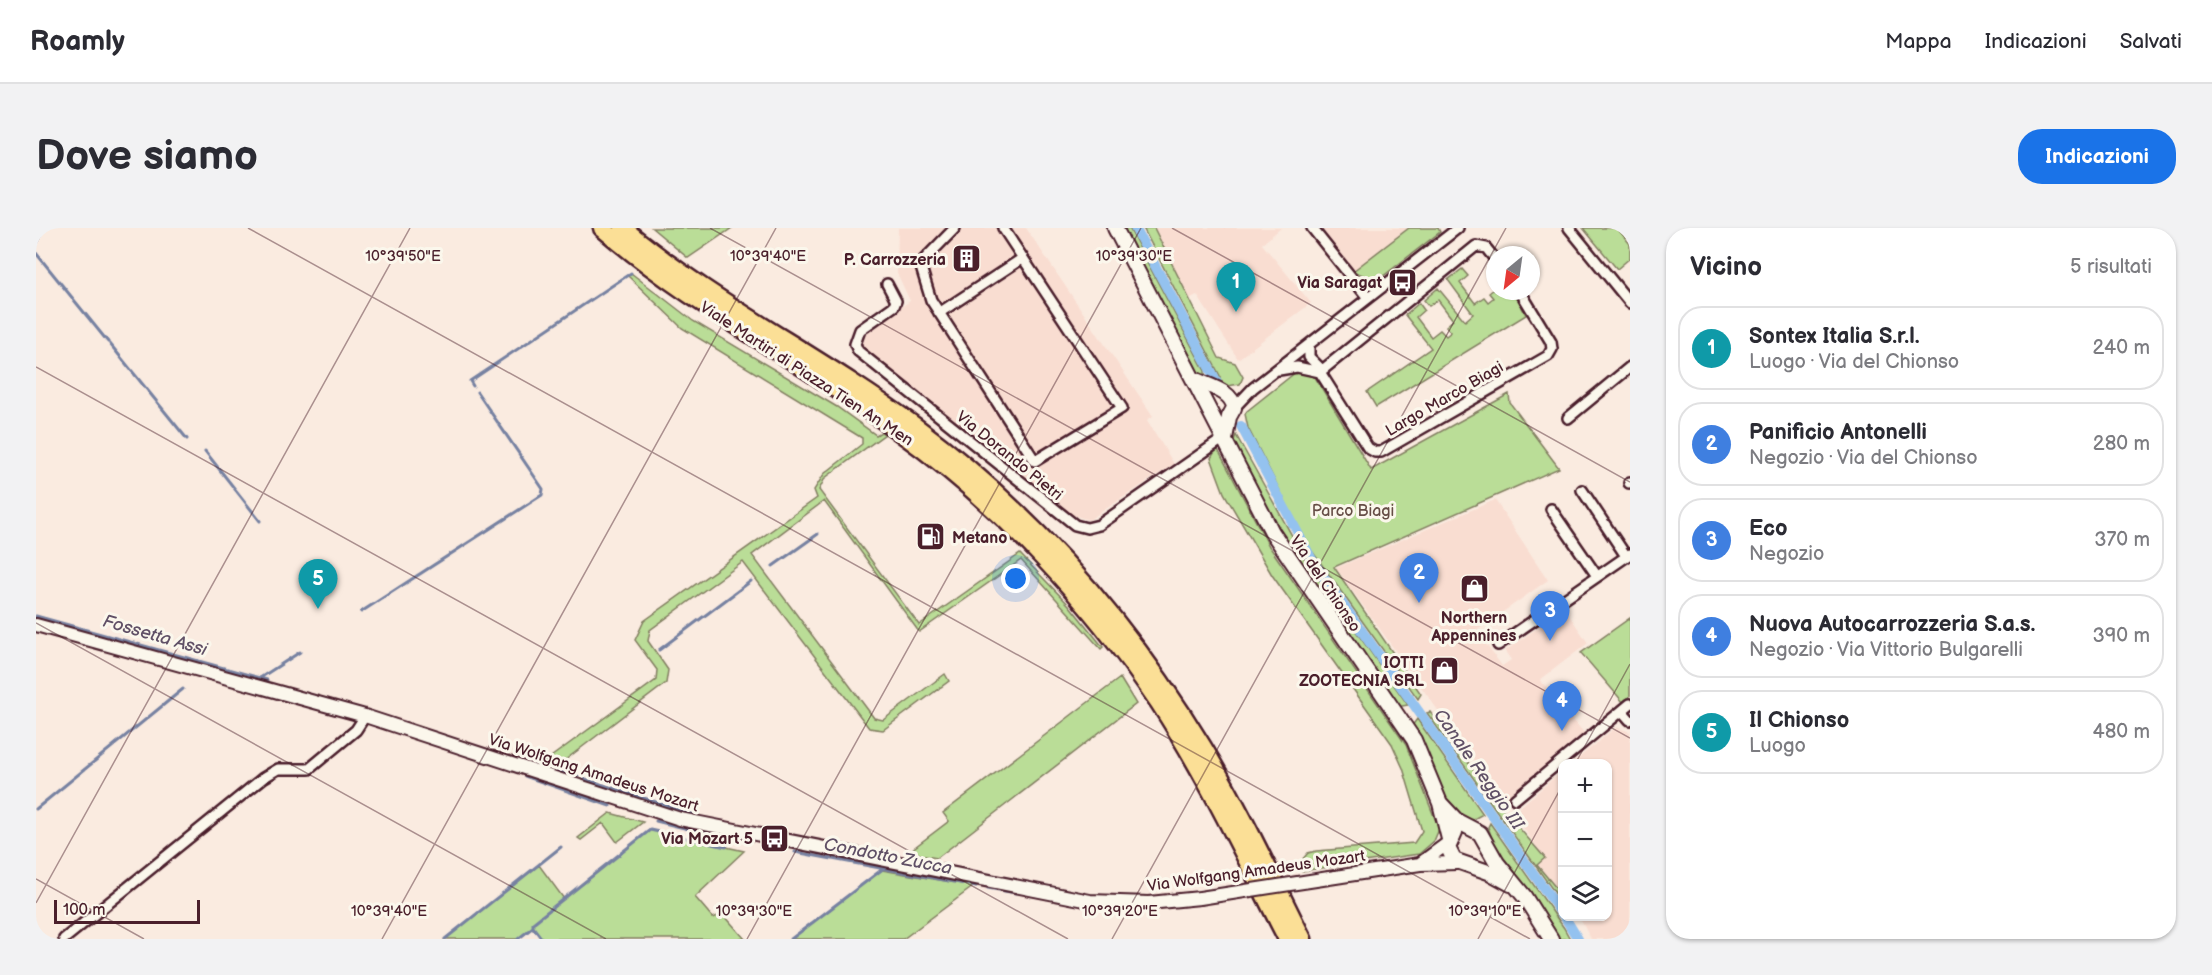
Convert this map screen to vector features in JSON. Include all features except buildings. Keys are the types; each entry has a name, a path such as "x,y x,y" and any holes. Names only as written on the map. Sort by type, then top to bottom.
{"highway":[{"name":"Viale Martiri di Piazza Tien An Men","path":"602,228 678,288 898,431 960,480 1030,546 1106,631 1160,704 1205,780 1287,939"},
{"name":"Viale Martiri di Piazza Tien An Men","path":"623,228 670,265 905,418 991,488 1055,550 1118,623 1180,710 1226,788 1303,939"},
{"path":"635,228 670,265"}],"main road":[{"path":"1115,228 1193,379 1208,402 1209,414 1226,406"},
{"path":"1193,379 1226,406"},
{"path":"1224,440 1226,406"},
{"name":"Via del Chionso","path":"1224,440 1288,558 1414,740 1440,803 1449,841 1450,857 1464,864"},
{"name":"Via del Chionso","path":"1440,803 1457,821 1480,832 1486,847 1518,888 1551,939"},
{"path":"1449,841 1460,829 1470,828"},
{"path":"1464,864 1483,858 1486,847"},
{"path":"1464,864 1518,888"}],"street":[{"path":"955,228 920,264 931,300 1035,461 1122,408 1003,228"},
{"path":"1312,228 1368,298"},
{"path":"1226,406 1253,388 1458,228"},
{"path":"1569,228 1630,303"},
{"path":"1276,370 1297,367 1320,372 1476,246 1486,248"},
{"path":"939,313 1023,258"},
{"name":"Via Dorando Pietri","path":"887,285 894,295 894,306 860,330 855,344 858,351 1075,525 1087,528 1099,525 1224,440"},
{"name":"Largo Marco Biagi","path":"1309,345 1309,357 1320,368 1320,372 1368,448 1381,452 1550,353 1551,342 1525,300"},
{"path":"1568,418 1630,367"},
{"path":"1498,645 1628,555 1582,490"},
{"path":"1551,508 1598,576"},
{"name":"Via Wolfgang Amadeus Mozart","path":"36,625 366,716 630,804 706,826 1080,900 1139,903 1200,898 1420,864 1464,864"},
{"path":"1515,799 1630,704"},
{"path":"1622,711 1630,720"},
{"path":"64,939 263,778 278,769 309,769 356,730 366,716"},
{"name":"Via Wolfgang Amadeus Mozart","path":"1420,864 1449,841"}],"shaded area":[{"path":"898,228 1026,228 1153,416 1147,420 1174,464 1089,520 1069,514 879,360 859,342 863,333 910,301 897,273"},
{"path":"1154,228 1281,228 1262,244 1311,303 1238,359 1197,295 1189,299"},
{"path":"1318,228 1409,228 1353,271"},
{"path":"1495,500 1548,580 1476,631 1502,666 1511,660 1505,651 1565,609 1588,643 1540,680 1585,734 1503,801 1336,568"},
{"path":"1616,727 1630,732 1630,939 1591,939 1581,921 1612,921 1612,759 1577,759"},
{"path":"1558,774 1558,890 1537,864 1544,858 1513,813"}],"green space":[{"path":"652,228 732,228 688,258"},
{"path":"1119,228 1129,228 1205,371 1205,379 1196,375"},
{"path":"1143,228 1154,228 1219,358 1235,363 1243,377 1240,384 1227,386 1220,383 1220,376"},
{"path":"1409,228 1438,228 1440,232 1382,277 1367,277 1353,271"},
{"path":"1583,228 1617,228 1630,244 1630,258 1617,269"},
{"path":"1462,269 1468,276 1460,283 1475,303 1484,297 1488,302 1490,300 1518,300 1526,315 1376,407 1367,392 1431,348 1405,315 1419,303 1424,310 1416,317 1431,337 1440,330 1446,336 1451,332 1446,326 1453,320 1438,300 1429,306 1424,300 1438,288 1465,321 1473,314 1448,280"},
{"path":"631,273 693,321 837,407 876,435 881,432 885,434 825,478 819,490 919,625 1020,554 1069,605 1103,647 1101,649 1021,560 919,632 824,501 752,555 874,718 883,720 945,674 949,681 883,730 869,728 743,562 650,630 648,641 668,670 666,683 556,767 544,762 656,680 657,670 635,640 644,621 817,498 814,490 824,474 862,444 862,438 682,328 628,276"},
{"name":"Parco Biagi","path":"1296,372 1315,377 1371,470 1509,394 1510,403 1559,468 1334,567 1421,694 1418,699 1307,544 1248,428 1245,414 1247,411"},
{"path":"1236,435 1305,559 1408,705 1397,707 1290,554 1232,446"},
{"path":"1217,448 1269,546 1406,745 1439,829 1434,841 1419,854 1302,871 1301,861 1308,853 1414,843 1422,831 1403,768 1392,744 1272,575 1224,493 1211,458"},
{"path":"1630,618 1630,696 1623,702 1581,653"},
{"path":"1120,678 1136,704 937,858 907,853 949,821 943,813"},
{"path":"1430,712 1507,814 1545,858 1537,865 1558,890 1558,897 1427,713"},
{"path":"1417,719 1483,814 1472,820 1451,812 1411,727"},
{"path":"610,813 643,822 617,842 603,823 581,840 578,838"},
{"path":"1490,823 1570,939 1558,939 1515,872 1495,847 1488,827"},
{"path":"650,830 744,851 695,897 713,918 723,914 745,939 542,939 533,928 518,939 445,939 539,865 564,899"},
{"path":"882,870 974,886 903,939 791,939"}],"waterway":[{"name":"Canale Reggio III","path":"1135,228 1217,382"},
{"path":"36,253 108,342"},
{"path":"473,386 470,381 631,273"},
{"path":"110,344 187,439"},
{"path":"361,612 542,495 543,489 477,392"},
{"name":"Canale Reggio III","path":"1241,426 1315,565 1558,908"},
{"path":"205,451 260,521"},
{"path":"773,566 818,534"},
{"path":"659,650 751,581"},
{"name":"Fossetta Assi","path":"36,616 267,680"},
{"path":"260,678 300,652"},
{"path":"36,809 183,689"},
{"name":"Fossetta Assi","path":"553,768 578,776"},
{"name":"Condotto Zucca","path":"525,776 610,806"},
{"name":"Fossetta Assi","path":"585,779 693,814"},
{"path":"518,939 533,927 533,923 650,830 726,847 729,839 656,821"},
{"path":"445,939 561,847"},
{"name":"Condotto Zucca","path":"795,852 976,886"},
{"path":"791,939 884,868"},
{"name":"Condotto Zucca","path":"988,888 1016,893"},
{"name":"Canale Reggio III","path":"1567,921 1578,939"},
{"path":"533,927 542,939"}],"place":[{"name":"P. Carrozzeria","path":"967,259"},
{"name":"Via Saragat","path":"1403,282"},
{"name":"Sontex Italia S.r.l.","path":"1236,312"},
{"name":"Metano","path":"931,537"},
{"name":"Northern Appennines","path":"1474,589"},
{"name":"Panificio Antonelli","path":"1419,603"},
{"name":"Il Chionso","path":"318,609"},
{"name":"Eco","path":"1550,641"},
{"name":"IOTTI ZOOTECNIA SRL","path":"1445,671"},
{"name":"Nuova Autocarrozzeria S.a.s.","path":"1562,731"},
{"name":"Via Mozart 5","path":"774,838"}]}
